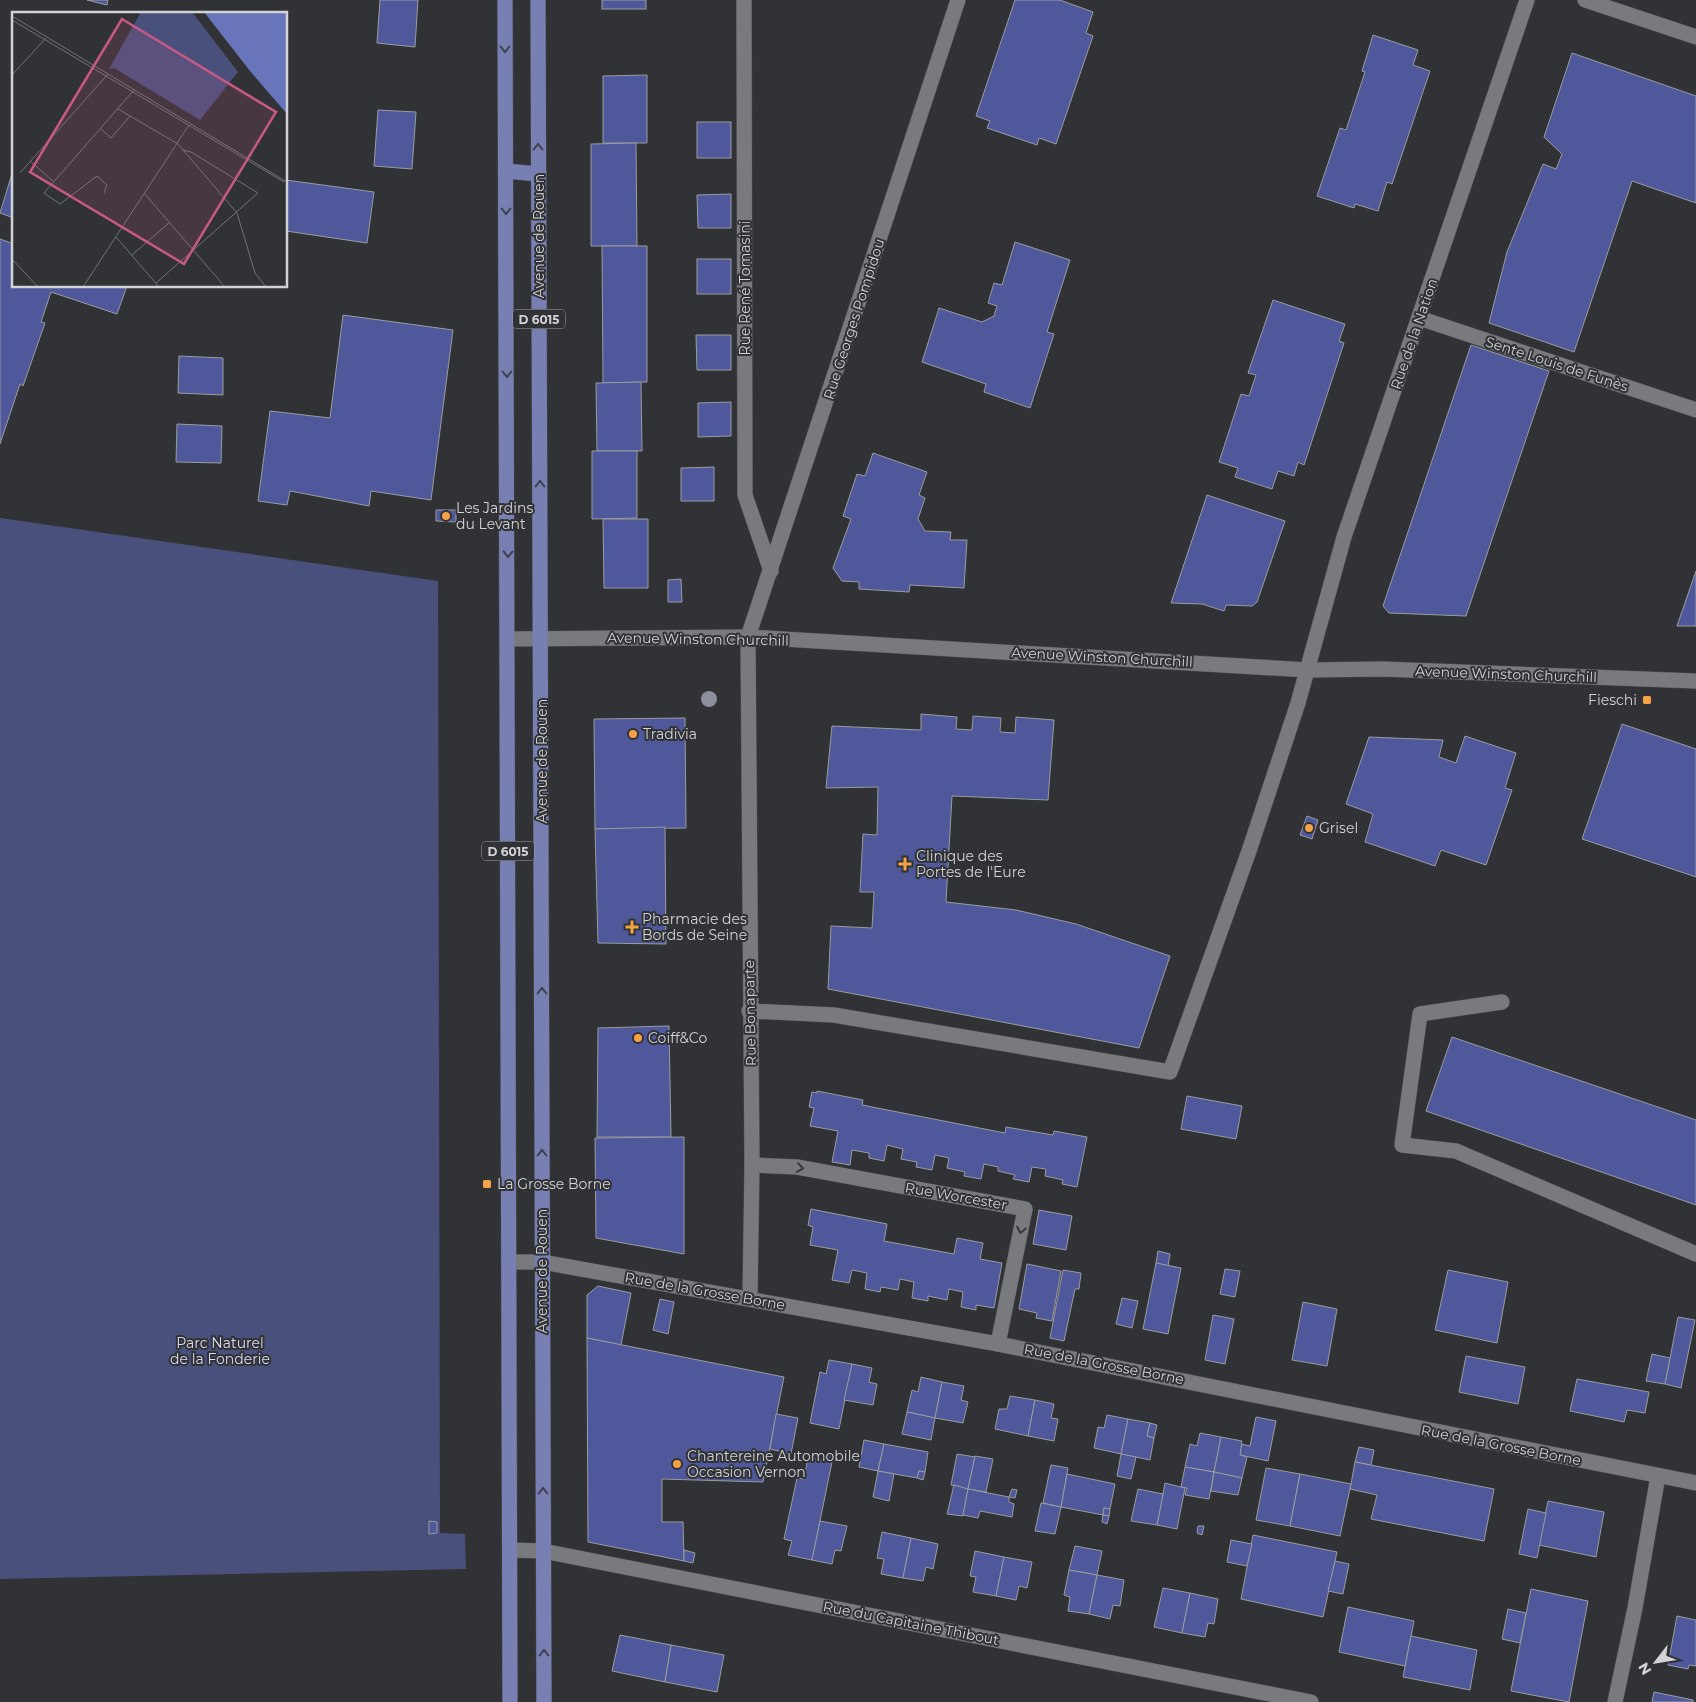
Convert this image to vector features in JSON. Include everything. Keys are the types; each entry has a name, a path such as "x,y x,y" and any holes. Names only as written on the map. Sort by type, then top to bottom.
{"main road":[{"name":"D 6015","path":"505,0 510,1702"},
{"name":"Avenue de Rouen","path":"538,0 542,638 544,1702"},
{"path":"506,171 539,174"}],"street":[{"name":"Rue René Tomasini","path":"744,0 745,495 771,571"},
{"name":"Rue Georges Pompidou","path":"748,637 958,0"},
{"name":"Rue de la Nation","path":"749,1011 834,1016 1170,1072 1249,852 1308,670 1344,537 1527,0"},
{"path":"1585,0 1696,37"},
{"name":"Sente Louis de Funès","path":"1419,318 1696,410"},
{"name":"Avenue Winston Churchill","path":"508,639 748,637 1308,670 1382,669 1696,681"},
{"name":"Rue Bonaparte","path":"748,637 749,1011 752,1165 750,1298"},
{"path":"1502,1002 1420,1014 1402,1145 1456,1151 1696,1254"},
{"name":"Rue Worcester","path":"752,1165 797,1167 1025,1209 998,1344"},
{"name":"Rue de la Grosse Borne","path":"509,1262 542,1262 555,1266 750,1298 998,1344 1696,1482"},
{"path":"1614,1702 1635,1608 1658,1476"},
{"name":"Rue du Capitaine Thibout","path":"510,1550 543,1552 1311,1702"}],"green space":[{"name":"Parc Naturel de la Fonderie","path":"0,518 438,581 440,1533 465,1534 466,1569 0,1579"}],"building":[{"path":"87,0 108,0 107,5"},
{"path":"380,0 418,0 415,47 377,43"},
{"path":"602,0 646,0 646,9 602,9"},
{"path":"1015,0 1060,0 1093,12 1086,33 1093,36 1056,144 1039,138 1037,145 987,128 990,121 976,116"},
{"path":"1373,35 1418,50 1413,65 1430,71 1392,184 1387,182 1378,211 1355,204 1354,208 1317,196 1340,128 1346,130 1365,72 1362,71"},
{"path":"1572,53 1696,96 1696,203 1632,181 1574,352 1489,323 1507,252 1543,164 1556,169 1562,154 1544,137"},
{"path":"647,75 647,143 603,143 603,76"},
{"path":"378,110 416,112 412,169 374,166"},
{"path":"697,122 731,122 731,158 697,158"},
{"path":"636,143 637,246 591,246 591,144"},
{"path":"12,174 12,217 0,213"},
{"path":"288,180 374,192 367,243 288,231"},
{"path":"731,194 731,228 698,228 697,195"},
{"path":"0,239 12,243 12,288 126,288 117,314 51,292 41,322 45,323 23,386 20,384 0,444"},
{"path":"1015,242 1070,260 1047,332 1054,334 1030,408 984,392 986,384 922,362 939,308 982,322 994,316 997,306 988,303 994,283 1002,285"},
{"path":"602,246 647,246 647,382 603,383"},
{"path":"697,259 731,259 731,294 697,294"},
{"path":"1273,300 1345,324 1339,341 1344,343 1304,465 1298,462 1294,476 1278,471 1272,489 1235,477 1238,468 1219,462 1241,394 1249,396 1256,375 1248,373"},
{"path":"343,315 453,330 431,500 371,491 369,506 290,491 287,505 258,501 270,411 330,418"},
{"path":"696,335 731,335 731,370 697,370"},
{"path":"1471,345 1549,371 1466,616 1389,613 1383,606"},
{"path":"179,356 223,358 223,395 178,393"},
{"path":"641,382 642,451 597,451 596,383"},
{"path":"731,402 731,436 698,437 698,403"},
{"path":"177,424 222,426 221,463 176,462"},
{"path":"592,451 637,451 637,518 592,519"},
{"path":"873,453 927,472 919,495 925,498 918,519 925,531 951,532 950,540 967,540 964,588 910,585 909,592 859,589 859,582 842,581 833,568 851,519 843,516 857,474 865,476"},
{"path":"714,467 714,501 681,501 681,468"},
{"path":"1207,495 1285,521 1257,602 1252,606 1226,605 1224,611 1202,604 1171,603"},
{"name":"Les Jardins du Levant","path":"436,510 456,510 456,522 436,521"},
{"path":"603,519 648,519 648,588 604,588"},
{"path":"1696,571 1696,626 1677,626"},
{"path":"681,579 682,602 668,602 668,580"},
{"name":"Clinique des Portes de l'Eure","path":"921,714 957,717 956,729 972,730 973,716 1001,718 1000,732 1015,733 1016,717 1054,720 1048,800 952,796 946,902 1016,910 1076,924 1170,956 1139,1048 828,989 831,926 872,928 874,892 860,892 863,834 877,835 878,787 826,788 832,726 921,730"},
{"path":"685,718 686,828 595,829 594,719"},
{"path":"1622,724 1696,749 1696,877 1582,839"},
{"path":"1465,736 1516,753 1505,788 1512,790 1486,865 1441,850 1435,866 1365,842 1373,814 1346,804 1369,737 1443,740 1439,757 1456,763"},
{"name":"Grisel","path":"1307,816 1318,820 1312,839 1300,835"},
{"path":"665,827 666,944 598,943 595,829"},
{"path":"669,1026 671,1137 597,1137 598,1028"},
{"path":"1452,1037 1696,1120 1696,1205 1426,1111"},
{"path":"817,1091 863,1100 862,1105 1005,1133 1006,1127 1053,1135 1054,1131 1087,1137 1077,1187 1062,1184 1063,1180 1045,1176 1046,1169 1032,1167 1029,1182 1013,1179 1015,1175 998,1171 998,1167 984,1164 981,1179 964,1176 965,1172 947,1168 949,1158 935,1155 932,1170 916,1167 917,1162 901,1159 903,1149 887,1145 884,1161 869,1158 869,1153 852,1150 850,1165 832,1162 838,1131 810,1126 814,1108 809,1107 812,1092 817,1093"},
{"path":"1187,1096 1242,1106 1236,1139 1181,1129"},
{"path":"684,1137 684,1254 596,1238 595,1138"},
{"path":"811,1209 887,1224 884,1241 954,1254 957,1238 983,1243 980,1259 1002,1263 994,1308 976,1305 976,1310 961,1307 963,1292 949,1289 947,1300 928,1296 928,1301 912,1298 914,1282 900,1279 898,1290 881,1287 880,1292 865,1289 867,1273 852,1270 849,1283 832,1280 838,1250 810,1245 813,1227 808,1225"},
{"path":"1039,1210 1072,1216 1066,1250 1033,1244"},
{"path":"1158,1251 1170,1254 1168,1266 1156,1263"},
{"path":"1156,1263 1181,1268 1168,1334 1143,1329"},
{"path":"1027,1264 1061,1271 1052,1321 1036,1318 1037,1313 1019,1309"},
{"path":"1225,1269 1240,1271 1235,1297 1220,1294"},
{"path":"1063,1270 1081,1273 1079,1289 1075,1289 1064,1341 1050,1338"},
{"path":"1448,1270 1508,1282 1497,1343 1435,1330"},
{"path":"598,1286 631,1293 621,1345 587,1338 587,1295"},
{"path":"1122,1298 1138,1301 1132,1328 1116,1324"},
{"path":"660,1299 674,1302 668,1334 653,1330"},
{"path":"1303,1302 1337,1309 1327,1366 1292,1360"},
{"path":"1213,1315 1234,1319 1225,1364 1205,1360"},
{"path":"1678,1317 1695,1320 1681,1388 1665,1384"},
{"name":"Chantereine Automobile Occasion Vernon","path":"587,1338 784,1377 763,1482 662,1479 662,1522 683,1522 684,1561 588,1542"},
{"path":"1652,1354 1670,1358 1665,1384 1646,1381"},
{"path":"1466,1356 1525,1367 1518,1404 1459,1392"},
{"path":"829,1360 852,1364 839,1429 810,1423 820,1372 826,1374"},
{"path":"852,1364 872,1368 869,1382 877,1384 873,1405 844,1400"},
{"path":"921,1377 942,1382 935,1418 907,1412 912,1390 918,1392"},
{"path":"1577,1379 1649,1392 1645,1413 1627,1410 1624,1422 1570,1411"},
{"path":"942,1382 964,1386 961,1400 968,1402 963,1423 935,1418"},
{"path":"1010,1396 1035,1400 1028,1436 995,1429 999,1409 1007,1409"},
{"path":"1035,1400 1054,1404 1051,1418 1058,1419 1054,1441 1028,1436"},
{"path":"907,1412 935,1418 931,1440 902,1434"},
{"path":"776,1414 798,1418 791,1454 770,1449"},
{"path":"1107,1415 1128,1419 1121,1454 1094,1448 1098,1427 1104,1428"},
{"path":"1256,1417 1276,1421 1268,1461 1240,1455 1241,1444 1250,1446"},
{"path":"1128,1419 1150,1423 1147,1436 1154,1438 1150,1460 1121,1454"},
{"path":"1150,1423 1157,1425 1154,1438 1147,1436"},
{"path":"1200,1433 1221,1437 1214,1472 1185,1467 1190,1444 1197,1446"},
{"path":"1221,1437 1242,1441 1240,1455 1247,1457 1242,1478 1214,1472"},
{"path":"864,1440 884,1444 878,1471 859,1467"},
{"path":"884,1444 928,1452 925,1472 919,1471 917,1478 878,1471"},
{"path":"1359,1447 1374,1450 1371,1465 1355,1462"},
{"path":"828,1452 834,1454 832,1462 826,1461"},
{"path":"957,1454 975,1457 968,1489 951,1485"},
{"path":"1121,1454 1136,1457 1131,1479 1117,1476"},
{"path":"975,1456 993,1459 986,1492 968,1489"},
{"path":"808,1457 832,1462 812,1560 788,1555 792,1541 784,1539 797,1478 804,1479"},
{"path":"1355,1462 1494,1489 1484,1541 1371,1519 1377,1495 1350,1489"},
{"path":"1051,1465 1068,1468 1061,1507 1043,1503"},
{"path":"1185,1467 1214,1472 1209,1499 1185,1495 1187,1488 1181,1487"},
{"path":"1266,1468 1300,1474 1290,1526 1256,1520"},
{"path":"878,1471 894,1474 889,1501 873,1497"},
{"path":"919,1471 925,1472 923,1480 917,1478"},
{"path":"1214,1472 1242,1478 1238,1495 1211,1491"},
{"path":"1067,1474 1115,1484 1110,1509 1104,1508 1103,1515 1061,1507"},
{"path":"1300,1474 1351,1484 1340,1536 1290,1526"},
{"path":"1165,1483 1185,1488 1177,1529 1157,1525"},
{"path":"954,1485 968,1489 963,1516 947,1514"},
{"path":"968,1489 1009,1497 1009,1502 1014,1504 1012,1517 980,1511 978,1518 963,1515"},
{"path":"1012,1489 1017,1490 1015,1498 1009,1497"},
{"path":"1138,1489 1163,1494 1157,1525 1131,1521"},
{"path":"1548,1501 1604,1512 1596,1557 1539,1545"},
{"path":"1041,1503 1061,1507 1055,1534 1035,1531"},
{"path":"1104,1508 1110,1509 1109,1516 1103,1515"},
{"path":"1528,1509 1546,1513 1537,1558 1519,1554"},
{"path":"1103,1515 1109,1516 1107,1524 1102,1522"},
{"path":"429,1521 437,1522 437,1533 429,1534"},
{"path":"820,1521 847,1526 841,1551 835,1550 832,1564 812,1560"},
{"path":"1198,1526 1204,1526 1202,1535 1197,1533"},
{"path":"882,1532 911,1538 903,1578 881,1574 884,1559 877,1558"},
{"path":"1253,1535 1337,1552 1323,1617 1241,1599"},
{"path":"911,1538 938,1544 933,1569 926,1567 923,1581 903,1578"},
{"path":"1231,1540 1252,1544 1247,1566 1227,1562"},
{"path":"1075,1546 1102,1551 1097,1575 1069,1570"},
{"path":"684,1550 695,1553 693,1563 684,1561"},
{"path":"975,1551 1004,1557 996,1596 973,1592 976,1577 970,1576"},
{"path":"1004,1557 1032,1562 1027,1588 1019,1586 1016,1600 996,1596"},
{"path":"1335,1561 1349,1564 1343,1594 1328,1591"},
{"path":"1069,1570 1097,1575 1089,1614 1068,1611 1070,1597 1064,1595"},
{"path":"1097,1575 1124,1580 1120,1606 1113,1605 1110,1619 1089,1614"},
{"path":"1163,1588 1190,1593 1182,1633 1154,1627"},
{"path":"1531,1589 1588,1601 1569,1702 1511,1691"},
{"path":"1190,1593 1218,1599 1214,1624 1208,1623 1205,1637 1182,1633"},
{"path":"1348,1607 1414,1621 1405,1666 1339,1652"},
{"path":"1508,1609 1526,1613 1520,1643 1502,1639"},
{"path":"1677,1616 1696,1620 1696,1666 1689,1665 1688,1669 1668,1665"},
{"path":"620,1635 671,1645 665,1682 612,1671"},
{"path":"1411,1636 1477,1650 1470,1690 1403,1677"},
{"path":"671,1645 724,1655 717,1692 665,1682"},
{"path":"1654,1692 1693,1700 1693,1702 1652,1702"}],"place":[{"name":"Les Jardins du Levant","path":"446,516"},
{"name":"Fieschi","path":"1647,700"},
{"name":"Tradivia","path":"633,734"},
{"name":"Grisel","path":"1309,828"},
{"name":"Clinique des Portes de l'Eure","path":"905,864"},
{"name":"Pharmacie des Bords de Seine","path":"632,927"},
{"name":"Coiff&Co","path":"638,1038"},
{"name":"La Grosse Borne","path":"487,1184"},
{"name":"Chantereine Automobile Occasion Vernon","path":"677,1464"}]}
